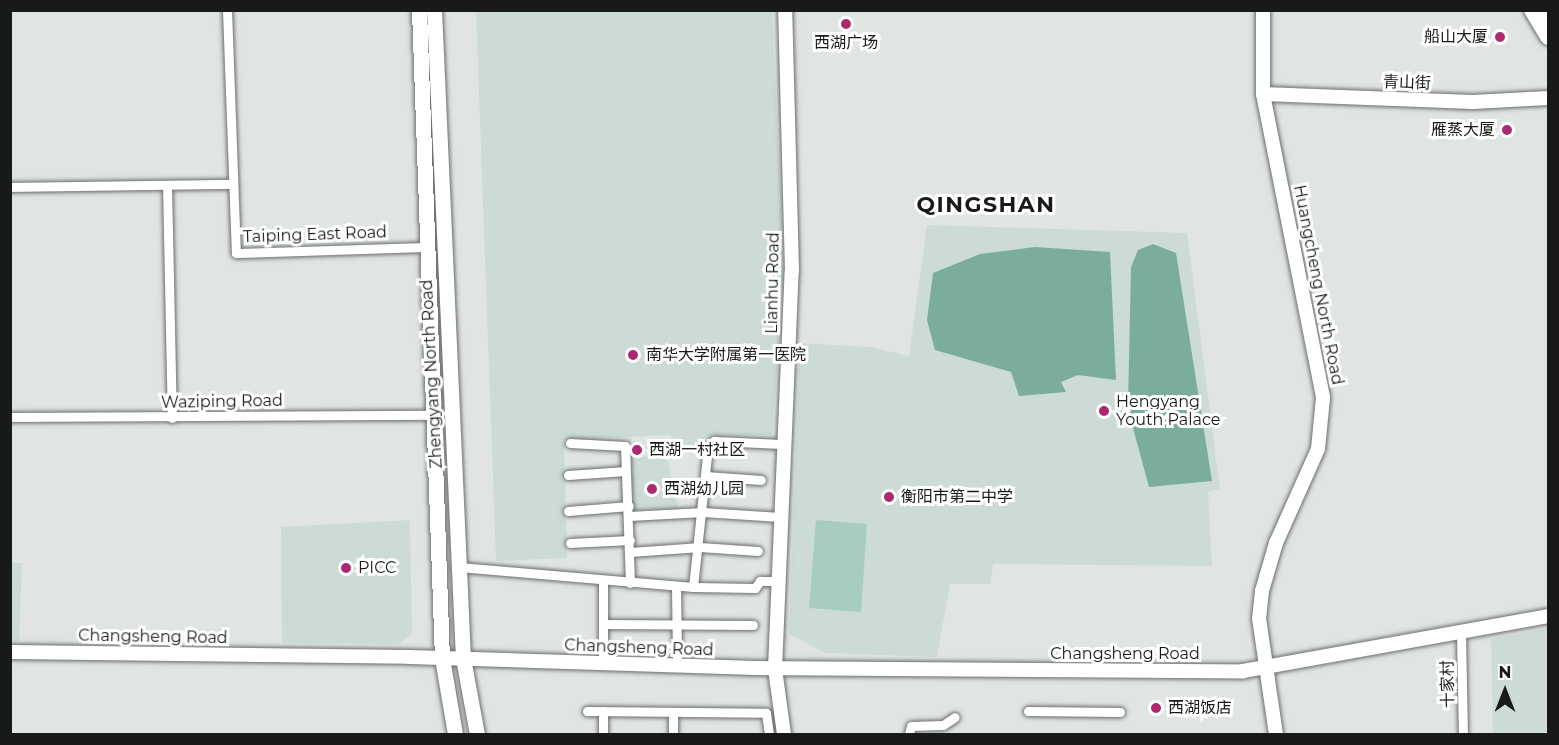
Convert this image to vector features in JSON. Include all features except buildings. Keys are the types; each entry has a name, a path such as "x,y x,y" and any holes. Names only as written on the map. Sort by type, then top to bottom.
{"highway":[{"path":"1532,10 1548,36"}],"main road":[{"name":"Zhengyang North Road","path":"419,10 442,655 455,735"},
{"name":"Zhengyang North Road","path":"434,10 463,655 477,735"},
{"path":"1547,10 1548,41"}],"street":[{"name":"Taiping East Road","path":"227,10 236,253 428,247"},
{"name":"Lianhu Road","path":"784,735 778,667 777,581 792,272 785,10"},
{"name":"Huangcheng North Road","path":"1263,10 1263,94 1323,398 1318,449 1276,543 1262,591 1259,618 1276,735"},
{"name":"青山街","path":"1263,94 1473,102 1548,98"},
{"path":"167,184 172,418"},
{"path":"10,187 233,184"},
{"name":"Waziping Road","path":"10,417 434,415"},
{"path":"693,587 700,547 708,447 714,441 783,444"},
{"path":"570,443 620,442 626,471 629,511 630,583"},
{"path":"568,475 626,471"},
{"path":"706,476 761,480"},
{"path":"568,511 703,512 780,517"},
{"path":"570,543 630,540"},
{"path":"630,552 700,547 758,550"},
{"path":"459,567 693,587 755,588 760,581 777,581"},
{"path":"603,581 605,624 603,657"},
{"path":"676,586 677,660"},
{"name":"Changsheng Road","path":"463,655 778,667 1266,668 1548,615"},
{"path":"605,624 753,625"},
{"name":"十家村","path":"1461,633 1463,735"},
{"name":"Changsheng Road","path":"10,645 442,655"},
{"name":"Changsheng Road","path":"10,652 603,657 778,667"},
{"name":"Lianhu Road","path":"778,667 790,735"},
{"path":"586,711 766,714 769,735"},
{"path":"603,711 603,735"},
{"path":"1028,711 1120,712"},
{"path":"674,712 674,735"},
{"path":"909,735 911,726 943,724 955,717"}],"shaded area":[{"name":"南华大学附属第一医院","path":"476,11 772,11 784,274 772,435 711,435 705,449 675,450 671,435 564,440 567,558 496,561"},
{"path":"927,225 1187,233 1220,489 1208,492 1212,566 993,564 990,584 950,584 937,657 825,653 789,634 800,343 870,347 909,356"},
{"path":"1153,244 1176,253 1212,481 1149,487 1133,428 1128,404 1131,267 1138,250"},
{"path":"1035,247 1110,252 1116,380 1078,375 1061,382 1066,392 1019,396 1011,372 935,350 927,320 933,273 980,254"},
{"name":"西湖幼儿园","path":"667,455 678,508 631,510 628,458"},
{"name":"PICC","path":"410,520 412,634 399,644 282,643 281,527"},
{"path":"816,520 867,524 861,612 809,608"},
{"path":"11,563 22,563 19,641 11,641"},
{"path":"1548,628 1548,734 1493,734 1491,639"}],"place":[{"name":"西湖广场","path":"846,24"},
{"name":"船山大厦","path":"1500,37"},
{"name":"雁蒸大厦","path":"1507,130"},
{"name":"南华大学附属第一医院","path":"633,355"},
{"name":"Hengyang Youth Palace","path":"1104,411"},
{"name":"西湖一村社区","path":"637,450"},
{"name":"西湖幼儿园","path":"652,489"},
{"name":"衡阳市第二中学","path":"889,497"},
{"name":"PICC","path":"346,568"},
{"name":"西湖饭店","path":"1156,708"}],"district":[{"name":"QINGSHAN","path":"986,205"}]}
